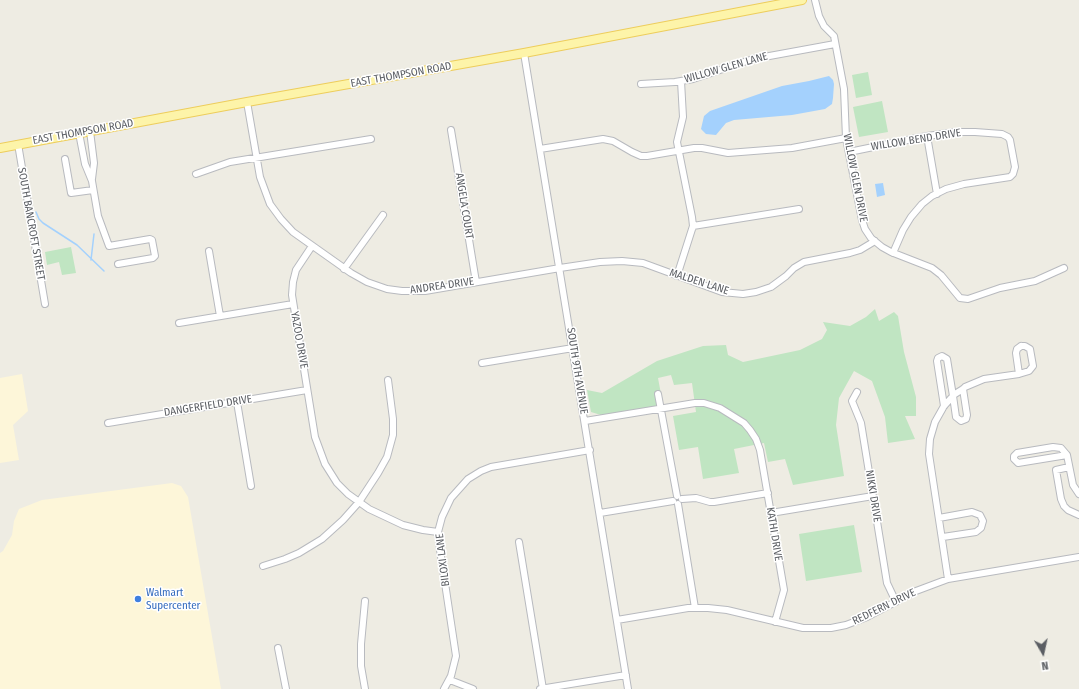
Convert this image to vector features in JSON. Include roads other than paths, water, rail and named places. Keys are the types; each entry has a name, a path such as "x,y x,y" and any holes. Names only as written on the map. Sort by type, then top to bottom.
{"main road":[{"name":"EAST THOMPSON ROAD","path":"0,148 524,53 802,0"}],"street":[{"name":"WILLOW GLEN DRIVE","path":"815,0 819,16 824,26 834,36 844,89 846,138 862,220 865,229 875,241 893,253 932,268 941,275 960,298 968,299 1000,288 1035,281 1064,268"},
{"name":"WILLOW GLEN LANE","path":"641,84 681,81 698,78 753,59 835,44"},
{"name":"SOUTH 9TH AVENUE","path":"524,53 628,689"},
{"name":"WILLOW GLEN LANE","path":"678,150 677,139 683,117 681,81"},
{"path":"247,102 256,157 265,192 274,210 293,232 312,246"},
{"name":"ANGELA COURT","path":"452,130 476,282"},
{"path":"90,131 94,163 92,181 93,190 98,216 109,246 150,239 152,240 154,257 118,264"},
{"name":"WILLOW BEND DRIVE","path":"849,152 926,136 968,132 1002,134 1008,137 1011,142 1015,167 1012,175 951,187 937,194"},
{"path":"79,133 85,164 92,181"},
{"path":"893,253 911,216 922,204 937,194 926,136"},
{"path":"196,174 230,162 371,138"},
{"path":"540,149 603,139 613,141 641,156 688,148 702,148 728,153 792,148 846,138"},
{"name":"SOUTH BANCROFT STREET","path":"18,144 45,304"},
{"path":"677,276 692,226 692,217 678,150"},
{"path":"65,159 71,193 93,190"},
{"path":"692,226 799,209"},
{"path":"344,268 383,215"},
{"name":"MALDEN LANE","path":"560,268 600,262 629,261 643,263 722,292 735,294 756,292 776,284 794,268 804,262 855,252 875,241"},
{"name":"ANDREA DRIVE","path":"312,246 367,282 397,291 426,290 560,268"},
{"name":"YAZOO DRIVE","path":"312,246 294,274 292,290 315,437 324,464 337,483 348,494 379,514 395,522 413,528 438,532"},
{"path":"209,251 220,316"},
{"path":"179,323 293,304"},
{"path":"482,363 573,348"},
{"path":"944,406 937,362 940,357 944,356 947,359 956,417 959,420 964,420 967,416 963,389"},
{"path":"948,579 929,448 935,422 944,406 953,396 963,389 984,379 1019,374"},
{"path":"263,566 299,553 322,539 343,520 359,502 378,473 390,450 393,424 388,380"},
{"name":"DANGERFIELD DRIVE","path":"108,423 307,390"},
{"name":"NIKKI DRIVE","path":"857,392 852,401 861,424 887,583 896,602"},
{"path":"658,394 678,500 695,608"},
{"path":"237,402 251,486"},
{"name":"KATHI DRIVE","path":"662,409 695,403 714,405 747,426 755,436 759,445 784,590 775,622"},
{"path":"585,421 662,409"},
{"path":"1067,455 1018,463 1014,459 1014,456 1017,453 1053,447 1061,448 1067,455 1072,485 1079,494"},
{"name":"BILOXI LANE","path":"450,680 454,668 455,649 438,532 443,512 454,494 468,479 482,471 501,464 590,450"},
{"path":"1069,467 1056,470 1061,499 1064,506 1068,510 1079,515"},
{"path":"600,513 678,500 696,498 714,502 768,493"},
{"path":"771,513 873,496"},
{"path":"939,518 974,512 980,515 983,521 981,528 976,532 943,537"},
{"path":"519,542 543,688"},
{"name":"REDFERN DRIVE","path":"617,620 695,608 727,610 775,622 811,628 841,626 867,618 922,589 948,579 1079,558"},
{"path":"365,601 361,644 361,666 365,689"},
{"path":"278,648 286,689"},
{"path":"540,689 626,674"},
{"path":"444,689 450,680 473,689"}],"water":[{"path":"829,76 833,80 834,84 833,98 832,104 825,109 792,115 734,120 726,123 716,135 706,134 701,129 704,116 710,111 782,86"},
{"path":"883,183 885,195 877,197 875,184"}],"waterway":[{"path":"36,212 39,219 43,223 77,245 104,271"},
{"path":"91,260 94,234"}],"place":[{"name":"Walmart Supercenter","path":"138,599"}]}
